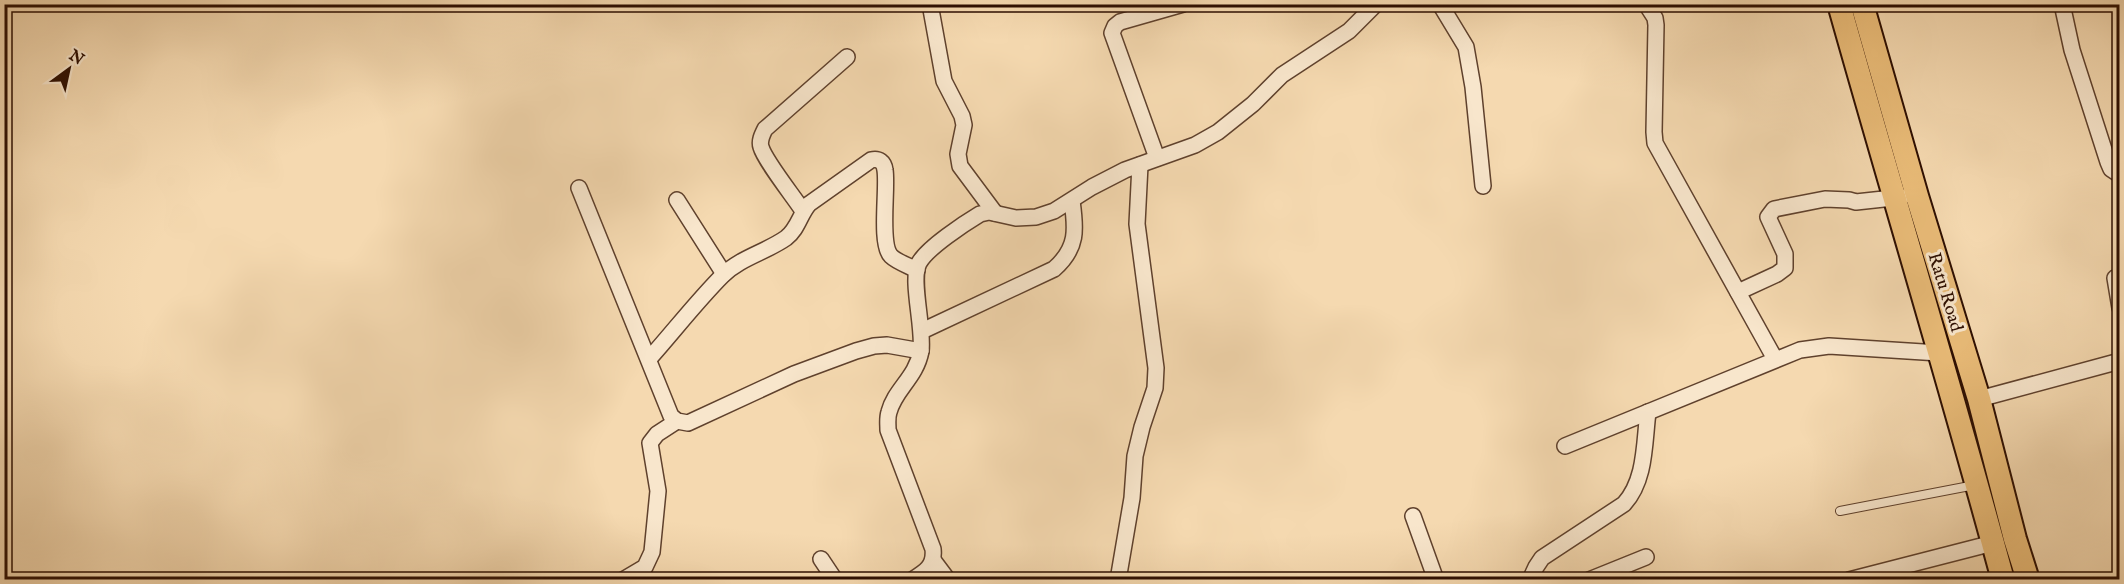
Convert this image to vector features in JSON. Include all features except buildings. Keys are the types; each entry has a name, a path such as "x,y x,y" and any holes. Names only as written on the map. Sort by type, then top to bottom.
{"main road":[{"name":"Ratu Road","path":"1839,4 2003,579"},
{"name":"Ratu Road","path":"1862,4 1917,196 1980,399 2015,539 2028,579"}],"street":[{"path":"930,4 944,81 962,116 964,125 958,153 960,166 995,213"},
{"path":"1157,158 1112,33 1120,22 1183,4"},
{"path":"912,579 928,570 933,560 933,549 888,430 888,414 916,370 921,351 922,331 916,285 916,270 919,262 928,252 980,214 995,213 1026,219 1054,211 1125,170 1195,145 1218,132 1253,104 1282,75 1341,37 1376,4"},
{"path":"1440,4 1466,46 1473,87 1483,186"},
{"path":"1646,4 1656,25 1655,143 1775,359"},
{"path":"2062,4 2072,50 2108,162 2111,170 2120,175"},
{"path":"803,210 767,159 761,147 761,138 765,129 847,57"},
{"path":"649,358 724,274 785,238 795,228 803,210 871,159 880,160 884,164 887,251 891,257 916,270"},
{"path":"1118,579 1132,498 1135,456 1155,388 1156,368 1137,224 1140,165"},
{"path":"579,188 671,416 677,421 688,423 794,374 855,351 887,345 921,351"},
{"path":"1738,292 1785,268 1785,254 1768,217 1774,209 1825,199 1857,202 1917,196"},
{"path":"677,200 724,274"},
{"path":"922,331 1054,269 1063,261 1074,237 1076,227 1072,201"},
{"path":"2115,278 2120,308"},
{"path":"1565,446 1800,350 1829,346 1939,352"},
{"path":"1980,399 2120,361"},
{"path":"1530,579 1542,558 1630,498 1640,477 1648,412"},
{"path":"623,579 645,567 652,552 658,491 650,443 657,434 677,421"},
{"path":"1413,516 1436,579"},
{"path":"1849,579 1993,543"},
{"path":"1589,579 1646,557"},
{"path":"821,559 835,579"},
{"path":"933,560 948,579"}],"lane":[{"path":"1840,510 1977,485"}]}
